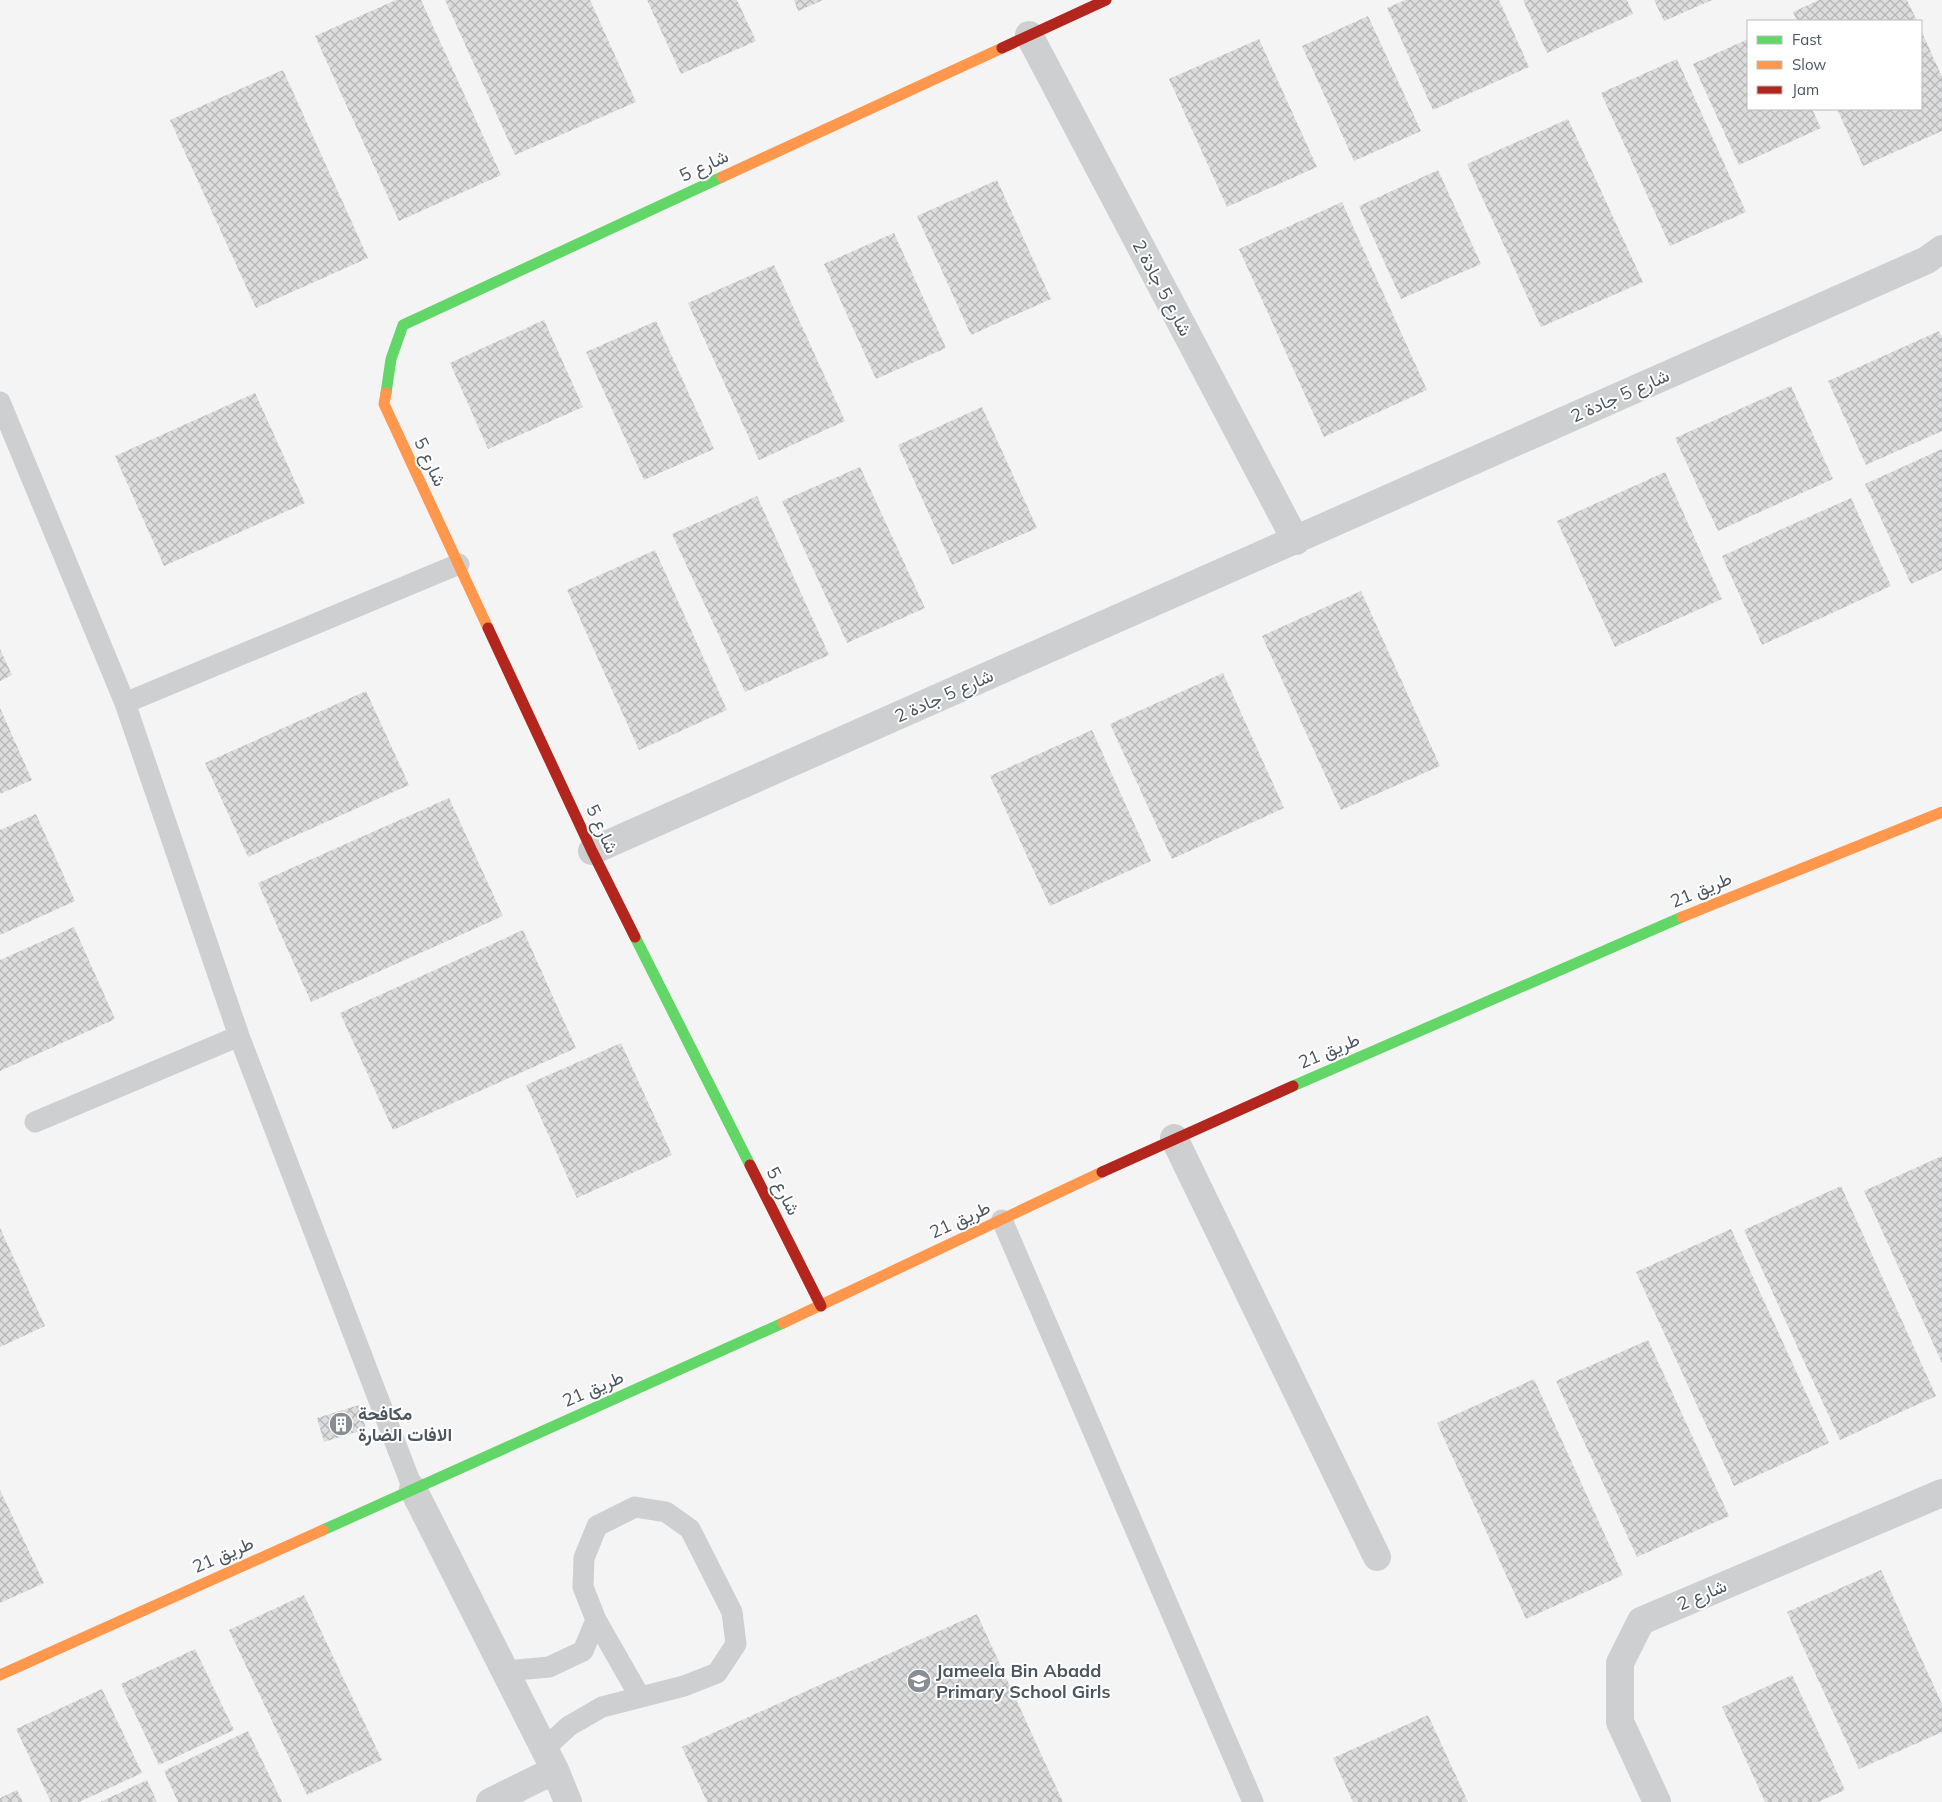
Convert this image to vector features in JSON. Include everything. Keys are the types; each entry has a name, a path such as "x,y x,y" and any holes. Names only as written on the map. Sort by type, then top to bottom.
{"street":[{"name":"شارع 5","path":"821,1306 592,851 384,404 391,359 403,325 1106,0"},
{"name":"شارع 5 جادة 2","path":"1029,35 1296,541"},
{"name":"شارع 5 جادة 2","path":"592,851 1296,541 1926,260 1942,249"},
{"name":"طريق 21","path":"0,1675 821,1306 1174,1138 1736,894 1942,812"},
{"path":"1174,1138 1378,1557"},
{"path":"414,1489 568,1802"},
{"name":"شارع 2","path":"1657,1802 1620,1722 1620,1663 1641,1621 1942,1493"},
{"path":"490,1802 549,1760"}],"lane":[{"path":"0,402 124,703 239,1036 414,1489"},
{"path":"124,703 459,564"},
{"path":"35,1122 239,1036"},
{"path":"1002,1220 1253,1802"},
{"path":"549,1760 569,1726 602,1707 640,1698 684,1686 717,1673 736,1644 732,1612 690,1529 666,1512 635,1507 597,1526 584,1558 583,1587 596,1620 640,1698"},
{"path":"505,1671 549,1667 583,1651 596,1620"}],"building":[{"path":"396,0 421,0 501,175 399,221 315,36"},
{"path":"445,0 590,0 636,102 515,155"},
{"path":"647,0 737,0 756,41 681,74"},
{"path":"794,0 823,0 798,11"},
{"path":"1405,0 1499,0 1529,67 1433,110 1387,8"},
{"path":"1523,0 1627,0 1633,14 1547,53"},
{"path":"1654,0 1712,0 1664,21"},
{"path":"1819,0 1907,0 1917,20 1797,20 1793,12"},
{"path":"1368,16 1421,131 1354,161 1302,46"},
{"path":"1922,32 1942,77 1942,131 1863,166 1837,110 1922,110"},
{"path":"1259,39 1317,167 1227,207 1169,79"},
{"path":"1747,39 1747,110 1812,110 1821,128 1739,165 1693,64"},
{"path":"1677,59 1746,212 1670,246 1601,93"},
{"path":"283,70 368,258 256,308 170,120"},
{"path":"1568,119 1643,282 1541,327 1467,164"},
{"path":"1438,170 1481,264 1401,299 1359,206"},
{"path":"997,180 1051,299 971,335 917,216"},
{"path":"1342,202 1427,390 1324,437 1239,249"},
{"path":"894,233 946,348 876,379 824,264"},
{"path":"774,265 845,421 759,460 688,303"},
{"path":"544,320 583,407 488,449 450,363"},
{"path":"656,321 714,449 644,480 586,352"},
{"path":"1939,331 1942,338 1942,431 1866,465 1828,381"},
{"path":"1791,386 1833,479 1718,531 1675,438"},
{"path":"255,393 305,503 164,566 115,456"},
{"path":"982,407 1037,528 952,565 898,445"},
{"path":"1942,449 1942,570 1911,584 1865,484"},
{"path":"860,467 925,608 847,643 782,501"},
{"path":"1665,472 1722,599 1615,647 1557,521"},
{"path":"757,496 829,655 745,692 672,534"},
{"path":"1851,498 1891,586 1762,645 1722,556"},
{"path":"655,550 727,710 639,750 567,590"},
{"path":"1361,591 1440,766 1341,810 1262,636"},
{"path":"0,649 12,675 0,681"},
{"path":"1223,673 1284,808 1172,859 1110,724"},
{"path":"366,691 409,785 248,857 205,763"},
{"path":"0,708 32,780 0,794"},
{"path":"1092,730 1151,861 1050,906 990,776"},
{"path":"449,798 503,916 311,1002 258,883"},
{"path":"36,814 75,901 0,935 0,830"},
{"path":"74,927 115,1019 0,1071 0,960"},
{"path":"523,930 576,1048 393,1130 340,1013"},
{"path":"621,1043 672,1155 577,1198 526,1085"},
{"path":"1942,1156 1942,1363 1864,1191"},
{"path":"1841,1186 1936,1396 1840,1440 1744,1230"},
{"path":"0,1228 45,1326 0,1347"},
{"path":"1731,1229 1829,1443 1734,1486 1636,1272"},
{"path":"1648,1340 1729,1516 1637,1557 1556,1381"},
{"path":"1534,1379 1623,1575 1526,1619 1437,1423"},
{"name":"مكافحة الافات الضارة","path":"359,1405 366,1429 324,1442 317,1418"},
{"path":"0,1490 44,1583 0,1603"},
{"path":"1881,1570 1942,1704 1942,1732 1859,1769 1787,1612"},
{"path":"304,1595 382,1760 307,1795 229,1630"},
{"name":"Jameela Bin Abadd Primary School Girls","path":"977,1614 1063,1802 707,1802 682,1747"},
{"path":"195,1649 234,1730 159,1765 121,1684"},
{"path":"1792,1675 1845,1790 1818,1802 1765,1802 1722,1707"},
{"path":"102,1689 142,1773 79,1802 51,1802 16,1729"},
{"path":"1428,1715 1468,1802 1353,1802 1333,1758"},
{"path":"248,1731 282,1802 178,1802 164,1771"},
{"path":"147,1780 157,1802 100,1802"},
{"path":"17,1790 23,1802 0,1802 0,1798"}],"traffic: fast":[{"path":"386,393 391,359 403,325 722,177"},
{"path":"1293,1086 1682,917"},
{"path":"635,937 750,1165"},
{"path":"323,1530 783,1323"}],"traffic: slow":[{"path":"722,177 1002,48"},
{"path":"386,393 384,404 488,628"},
{"path":"1682,917 1942,812"},
{"path":"783,1323 1102,1172"},
{"path":"0,1675 323,1530"}],"traffic: jam":[{"path":"1002,48 1106,0"},
{"path":"488,628 592,851 635,937"},
{"path":"1102,1172 1293,1086"},
{"path":"750,1165 821,1306"}],"place":[{"name":"مكافحة الافات الضارة","path":"341,1424"},
{"name":"Jameela Bin Abadd Primary School Girls","path":"919,1681"}]}
